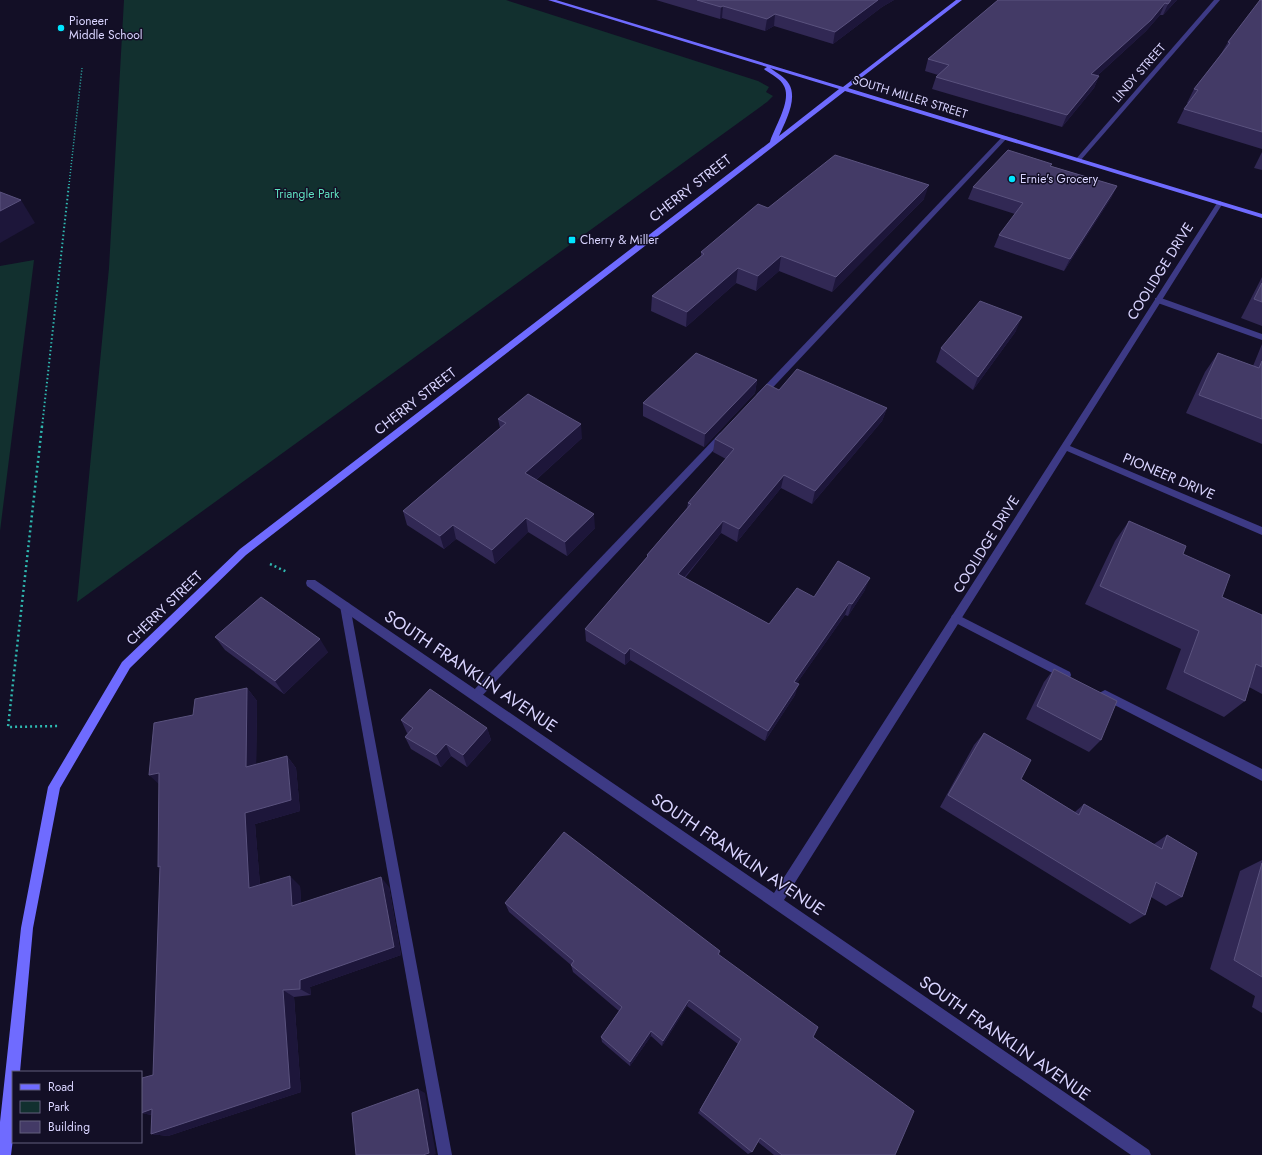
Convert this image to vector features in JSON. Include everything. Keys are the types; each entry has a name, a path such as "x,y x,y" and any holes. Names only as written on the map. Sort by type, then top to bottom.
{"main road":[{"name":"SOUTH MILLER STREET","path":"551,0 1262,216"},
{"name":"CHERRY STREET","path":"13,1071 27,928 54,787 126,666 243,552 959,0"},
{"path":"756,62 780,77 788,87 790,99 773,142"},
{"name":"CHERRY STREET","path":"4,1155 12,1076"}],"street":[{"name":"LINDY STREET","path":"1078,160 1217,0"},
{"path":"754,402 1005,138"},
{"name":"COOLIDGE DRIVE","path":"776,901 1220,203"},
{"path":"1158,300 1262,337"},
{"path":"476,695 727,431"},
{"name":"PIONEER DRIVE","path":"1065,446 1262,531"},
{"name":"SOUTH FRANKLIN AVENUE","path":"311,583 1144,1155"},
{"path":"345,606 446,1154"},
{"path":"956,618 1074,679"},
{"path":"1095,690 1262,776"}],"path":[{"path":"82,68 8,727 90,726"},
{"path":"243,552 311,583"}],"green space":[{"name":"Triangle Park","path":"124,0 506,0 758,81 769,87 766,92 773,96 767,102 77,602 109,268"},
{"path":"34,260 0,531 0,266"}],"building":[{"path":"697,0 878,0 835,32 775,14 767,19"},
{"path":"998,0 1171,0 1168,4 1165,3 1151,20 1091,74 1099,76 1067,115 936,77 949,65 928,59"},
{"path":"1260,0 1262,0 1262,132 1184,109 1198,90 1194,89 1230,43 1228,42"},
{"path":"1008,150 1052,164 1050,166 1117,186 1070,259 999,235 1023,203 973,187"},
{"path":"835,155 929,185 836,277 781,256 758,276 738,268 687,312 652,296 704,254 701,252 758,204 768,208"},
{"path":"0,192 21,200 0,211"},
{"path":"1262,283 1262,302 1254,299"},
{"path":"980,301 1022,317 978,377 941,348"},
{"path":"696,353 757,380 705,434 643,403"},
{"path":"1218,353 1259,368 1262,361 1262,419 1199,395"},
{"path":"797,369 887,408 815,491 784,475 739,529 723,521 678,574 769,624 797,588 814,597 838,561 870,578 852,604 849,603 794,682 799,684 768,731 630,648 625,654 585,629 648,556 647,555 691,504 688,503 734,449 715,439 767,384 779,390"},
{"path":"528,394 581,424 525,473 594,514 565,542 526,518 492,550 453,525 440,536 403,511 506,423 498,419"},
{"path":"1129,521 1186,546 1183,554 1230,575 1222,597 1262,615 1262,667 1256,664 1245,701 1184,672 1199,631 1100,586"},
{"path":"261,597 320,639 275,681 215,637"},
{"path":"1054,669 1117,701 1101,740 1037,706"},
{"path":"247,688 246,767 287,756 291,800 245,813 249,888 290,876 292,906 381,877 394,947 300,980 300,989 283,990 290,1088 151,1134 152,1109 142,1113 142,1078 153,1075 160,866 158,867 159,773 149,775 154,723 193,715 195,699"},
{"path":"430,689 487,728 463,755 446,744 436,755 405,737 413,728 401,720"},
{"path":"984,733 1031,760 1021,779 1079,815 1084,804 1162,849 1167,835 1197,853 1182,897 1156,882 1145,915 948,795"},
{"path":"564,832 720,951 718,954 818,1027 813,1037 914,1111 895,1155 782,1155 760,1138 752,1152 700,1110 741,1039 689,1000 663,1041 651,1031 630,1062 601,1037 622,1007 571,965 574,961 505,903"},
{"path":"1262,863 1262,977 1234,960"},
{"path":"418,1089 429,1153 423,1155 356,1155 352,1113"}],"place":[{"name":"Pioneer Middle School","path":"61,28"},
{"name":"Ernie's Grocery","path":"1012,179"},
{"name":"Cherry & Miller","path":"572,240"}]}
